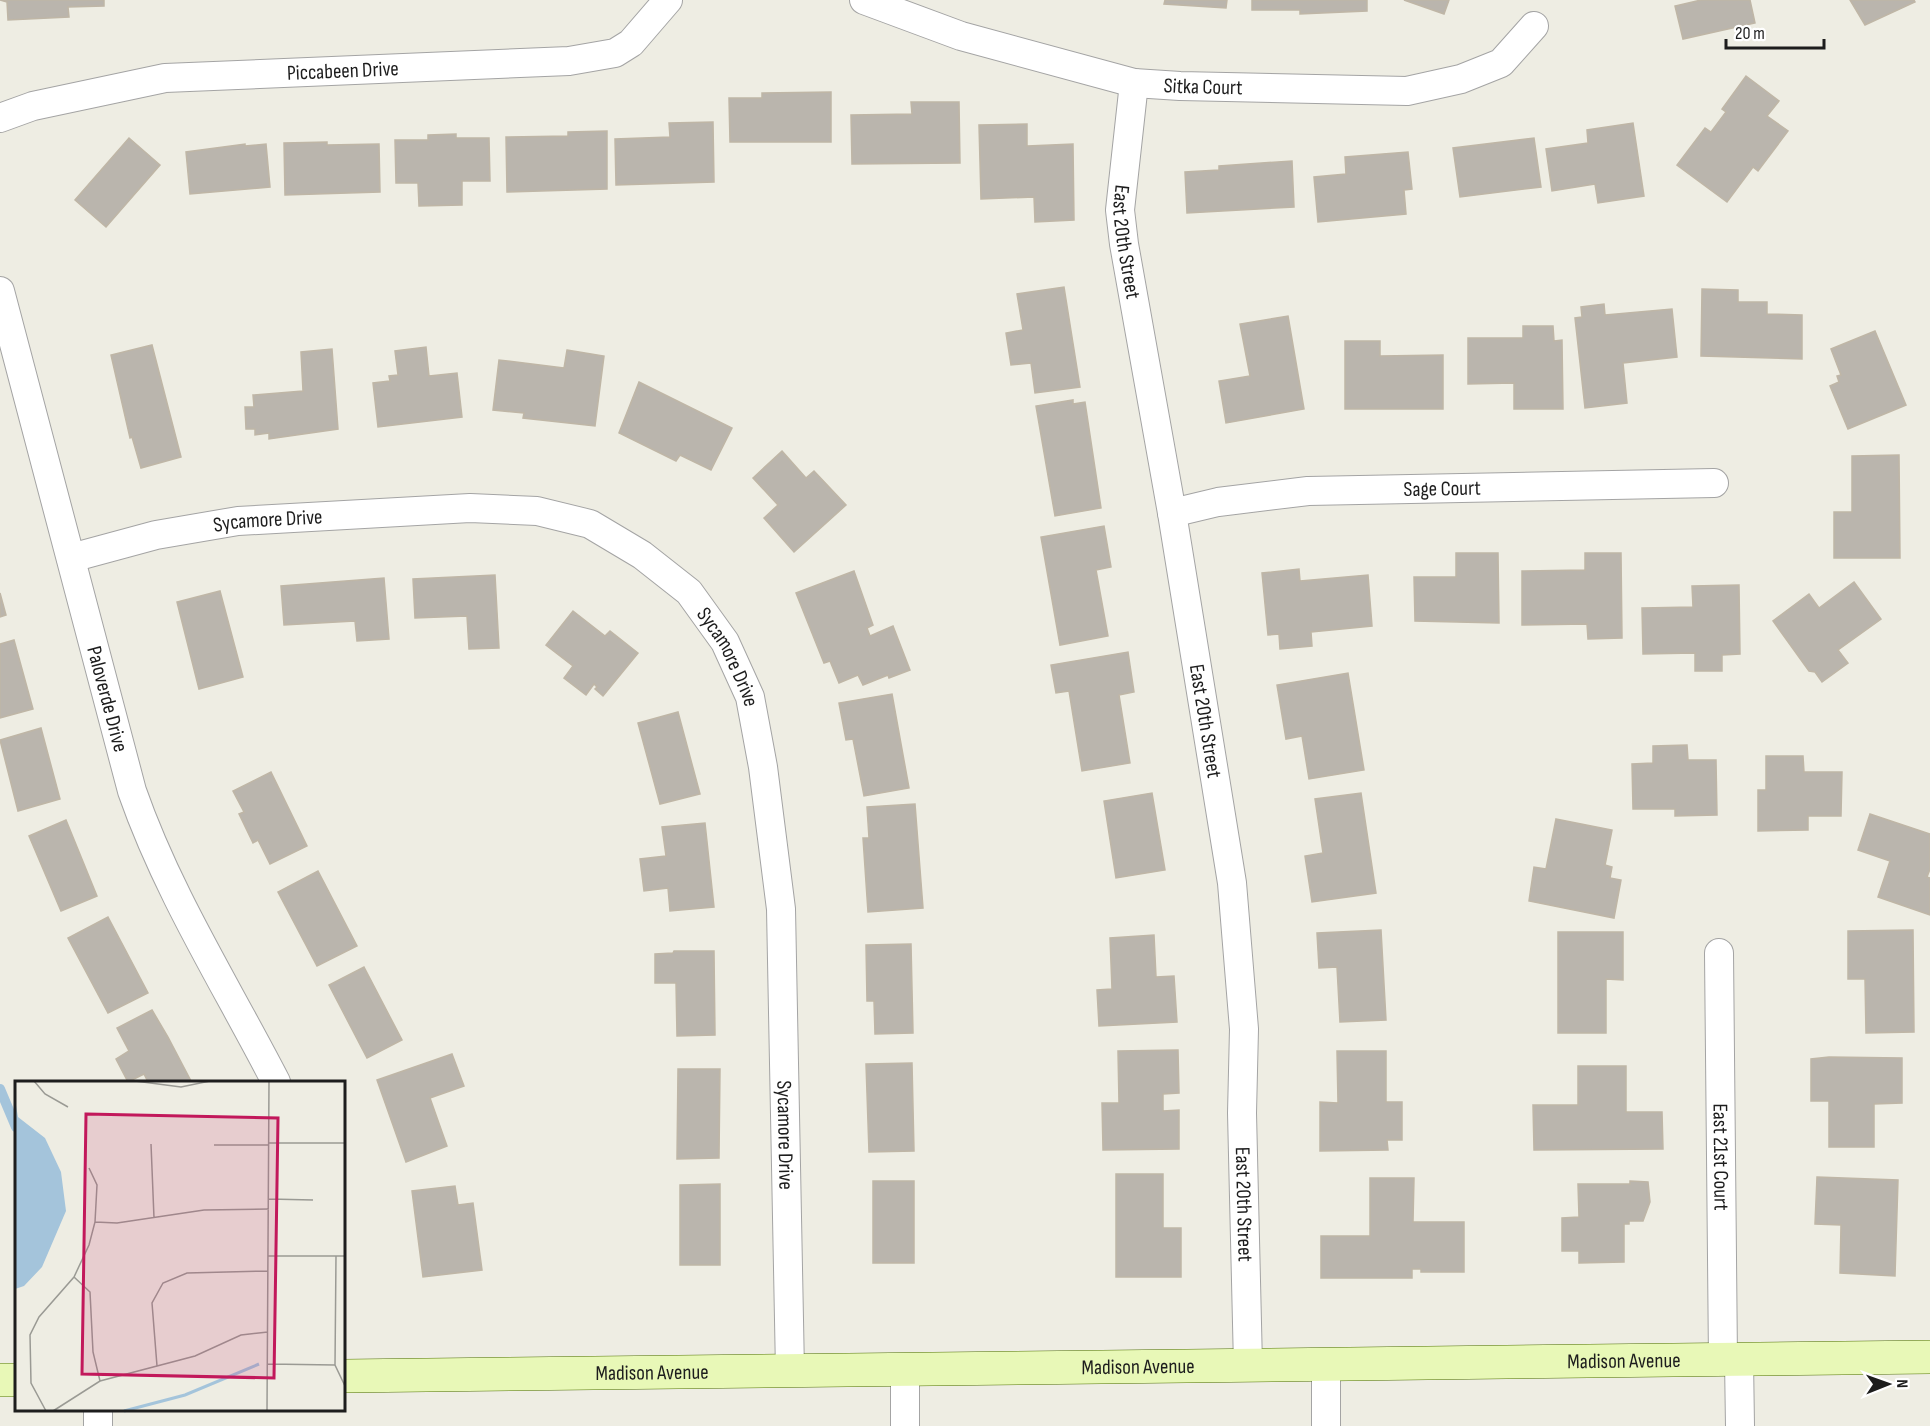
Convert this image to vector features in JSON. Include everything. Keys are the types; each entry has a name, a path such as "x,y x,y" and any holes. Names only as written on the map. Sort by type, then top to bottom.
{"main road":[{"name":"Madison Avenue","path":"345,1376 1930,1357"}],"street":[{"name":"Piccabeen Drive","path":"0,118 33,106 165,78 569,61 615,53 631,43 668,0"},
{"name":"Sitka Court","path":"864,0 961,36 1134,83 1328,91 1407,91 1461,79 1501,63 1534,26"},
{"name":"East 20th Street","path":"1134,83 1120,210 1232,883 1244,1029 1242,1113 1248,1365"},
{"name":"Paloverde Drive","path":"0,291 71,558 97,667 132,791 149,840 172,891 275,1081"},
{"name":"Sage Court","path":"1172,513 1218,502 1308,491 1714,483"},
{"name":"Sycamore Drive","path":"71,558 156,535 238,521 470,508 537,511 590,524 642,555 689,592 725,642 750,697 768,803 781,909 790,1371"},
{"name":"East 21st Court","path":"1719,953 1731,1360 1740,1426"},
{"path":"1326,1365 1326,1426"},
{"path":"905,1370 905,1426"}],"building":[{"path":"0,0 104,0 104,6 68,7 69,17 8,20 7,2"},
{"path":"1165,0 1227,0 1226,8 1164,4"},
{"path":"1252,0 1367,0 1367,11 1300,14 1300,10 1252,10"},
{"path":"1404,0 1449,0 1444,14"},
{"path":"1701,0 1750,0 1755,23 1683,39 1675,6"},
{"path":"1850,0 1914,0 1915,2 1865,25"},
{"path":"1746,76 1779,101 1767,116 1788,131 1758,171 1753,167 1727,202 1677,165 1705,128 1711,132 1726,112 1722,109"},
{"path":"831,92 831,142 730,142 729,98 762,98 762,93"},
{"path":"911,102 959,102 960,163 852,164 851,115 912,114"},
{"path":"713,122 714,182 616,185 615,139 670,137 669,123"},
{"path":"1633,123 1644,196 1598,203 1595,184 1552,191 1546,149 1588,143 1587,130"},
{"path":"1027,124 1027,146 1073,144 1074,220 1035,222 1034,197 981,199 979,125"},
{"path":"607,131 607,189 507,192 506,137 568,136 568,132"},
{"path":"456,134 456,138 489,138 490,181 462,181 462,205 419,206 418,183 396,183 395,140 428,140 428,135"},
{"path":"129,138 160,165 106,227 75,200"},
{"path":"1534,138 1541,187 1460,197 1453,148"},
{"path":"327,142 327,145 379,144 380,192 285,195 284,143"},
{"path":"245,144 245,146 266,144 270,187 190,194 186,152"},
{"path":"1408,152 1412,189 1404,190 1406,214 1318,222 1314,177 1346,174 1345,157"},
{"path":"1292,161 1294,207 1187,213 1185,172 1219,170 1219,166"},
{"path":"1064,287 1080,387 1035,393 1031,363 1011,365 1006,333 1023,330 1017,294"},
{"path":"1702,289 1738,290 1738,302 1767,302 1767,314 1802,315 1802,359 1701,356"},
{"path":"1604,304 1605,315 1672,309 1677,357 1623,363 1627,403 1585,408 1575,318 1582,317 1581,307"},
{"path":"1288,316 1304,409 1226,423 1219,381 1250,376 1240,324"},
{"path":"1523,326 1553,326 1554,341 1562,340 1563,409 1514,409 1514,383 1468,384 1468,338 1523,338"},
{"path":"1875,331 1906,405 1848,429 1830,386 1839,382 1837,376 1841,375 1831,349"},
{"path":"1345,341 1380,341 1380,356 1443,355 1443,409 1345,409"},
{"path":"152,345 181,457 141,468 132,437 130,438 111,355"},
{"path":"426,347 429,376 457,373 462,417 378,427 373,383 390,381 389,376 398,375 395,351"},
{"path":"332,349 338,429 269,439 269,433 255,435 255,429 246,429 245,407 254,407 253,395 303,391 301,352"},
{"path":"567,350 604,356 595,426 523,418 524,413 493,410 499,360 564,368"},
{"path":"639,382 732,428 711,470 680,455 676,461 619,433"},
{"path":"1073,400 1073,404 1085,402 1101,508 1055,516 1036,406"},
{"path":"782,451 806,478 814,471 846,505 794,552 764,518 778,505 753,478"},
{"path":"1899,455 1900,558 1834,558 1834,512 1852,512 1852,456"},
{"path":"1104,526 1111,567 1096,570 1108,636 1060,645 1041,537"},
{"path":"1456,553 1498,553 1499,623 1415,621 1414,577 1456,577"},
{"path":"1585,553 1621,553 1622,638 1588,639 1587,624 1522,625 1522,571 1585,570"},
{"path":"1299,569 1300,581 1368,575 1372,626 1311,632 1312,646 1280,649 1279,634 1268,635 1262,573"},
{"path":"854,571 873,625 867,628 870,636 893,626 910,670 889,678 888,675 863,685 858,675 839,683 830,661 824,663 796,593"},
{"path":"495,575 499,648 469,649 467,616 415,618 413,579"},
{"path":"384,578 389,639 357,641 355,621 284,625 281,586"},
{"path":"1854,582 1881,619 1838,650 1848,663 1822,682 1815,672 1809,671 1773,621 1809,594 1819,608"},
{"path":"1739,585 1740,654 1722,655 1722,671 1695,671 1695,653 1643,654 1642,608 1693,607 1692,586"},
{"path":"220,591 243,677 199,689 177,602"},
{"path":"0,593 6,615 0,617"},
{"path":"573,611 605,636 610,631 638,653 603,696 595,689 597,687 594,684 586,695 564,678 573,666 546,645"},
{"path":"14,640 33,709 0,718 0,644"},
{"path":"1128,652 1134,692 1119,695 1130,763 1082,771 1069,691 1056,693 1051,665"},
{"path":"1348,673 1364,770 1309,779 1302,736 1286,739 1277,685"},
{"path":"892,694 909,788 864,796 853,739 846,740 839,703"},
{"path":"678,712 700,794 660,804 638,723"},
{"path":"41,728 60,799 18,811 0,740"},
{"path":"1687,745 1688,760 1716,760 1717,815 1675,816 1675,809 1633,809 1632,764 1653,763 1653,746"},
{"path":"1766,756 1803,756 1804,772 1842,772 1841,816 1808,816 1808,830 1758,831 1758,790 1766,790"},
{"path":"271,772 307,846 270,864 258,840 253,843 239,814 244,812 233,791"},
{"path":"1152,793 1165,870 1116,878 1104,801"},
{"path":"1361,793 1376,893 1312,902 1305,856 1323,853 1315,799"},
{"path":"915,804 923,908 868,912 863,838 869,838 867,807"},
{"path":"1870,814 1930,834 1930,869 1927,877 1930,878 1930,915 1878,897 1890,861 1858,850"},
{"path":"1556,819 1612,830 1605,865 1612,867 1610,878 1621,880 1614,918 1529,901 1534,867 1546,869"},
{"path":"66,820 97,896 61,911 29,836"},
{"path":"705,823 714,907 670,911 668,888 644,891 640,859 666,856 662,827"},
{"path":"318,871 357,946 317,966 278,892"},
{"path":"108,917 148,993 108,1013 68,938"},
{"path":"1381,930 1386,1020 1340,1022 1337,967 1319,968 1317,933"},
{"path":"1913,930 1914,1032 1866,1033 1865,979 1848,979 1848,931"},
{"path":"1558,932 1623,932 1623,980 1606,979 1606,1033 1558,1033"},
{"path":"1154,935 1156,977 1174,976 1177,1022 1099,1026 1097,990 1112,989 1110,938"},
{"path":"911,944 913,1033 875,1034 874,1001 867,1001 866,945"},
{"path":"674,951 714,951 715,1035 677,1036 676,983 655,983 655,954 673,953"},
{"path":"364,967 402,1040 367,1058 329,985"},
{"path":"152,1010 191,1081 148,1081 144,1074 127,1081 116,1059 129,1051 117,1028"},
{"path":"1178,1050 1179,1093 1163,1094 1163,1111 1179,1110 1179,1149 1103,1150 1102,1103 1119,1103 1118,1051"},
{"path":"1337,1051 1386,1051 1386,1102 1402,1102 1402,1140 1387,1140 1388,1150 1320,1151 1320,1102 1338,1103"},
{"path":"452,1054 464,1086 430,1098 447,1146 406,1162 377,1080"},
{"path":"1829,1057 1902,1058 1902,1103 1874,1104 1874,1147 1829,1147 1829,1101 1811,1101 1811,1059"},
{"path":"912,1063 914,1151 869,1152 866,1064"},
{"path":"1578,1066 1626,1066 1626,1112 1662,1112 1663,1149 1534,1150 1533,1105 1578,1105"},
{"path":"678,1069 720,1069 719,1158 677,1159"},
{"path":"1116,1174 1163,1174 1163,1228 1181,1228 1181,1277 1116,1277"},
{"path":"1817,1177 1898,1180 1895,1276 1840,1273 1841,1225 1815,1224"},
{"path":"1370,1178 1414,1178 1413,1222 1464,1222 1464,1272 1421,1272 1421,1269 1412,1269 1412,1278 1321,1278 1321,1236 1370,1236"},
{"path":"873,1181 914,1181 914,1263 873,1263"},
{"path":"1630,1181 1648,1182 1650,1202 1643,1221 1629,1221 1629,1224 1624,1224 1624,1262 1579,1263 1579,1251 1562,1251 1562,1218 1579,1217 1578,1184 1630,1184"},
{"path":"720,1184 720,1265 680,1265 680,1185"},
{"path":"455,1186 458,1205 473,1203 482,1270 423,1277 412,1191"}],"waterway":[{"path":"0,1089 15,1125"}]}
